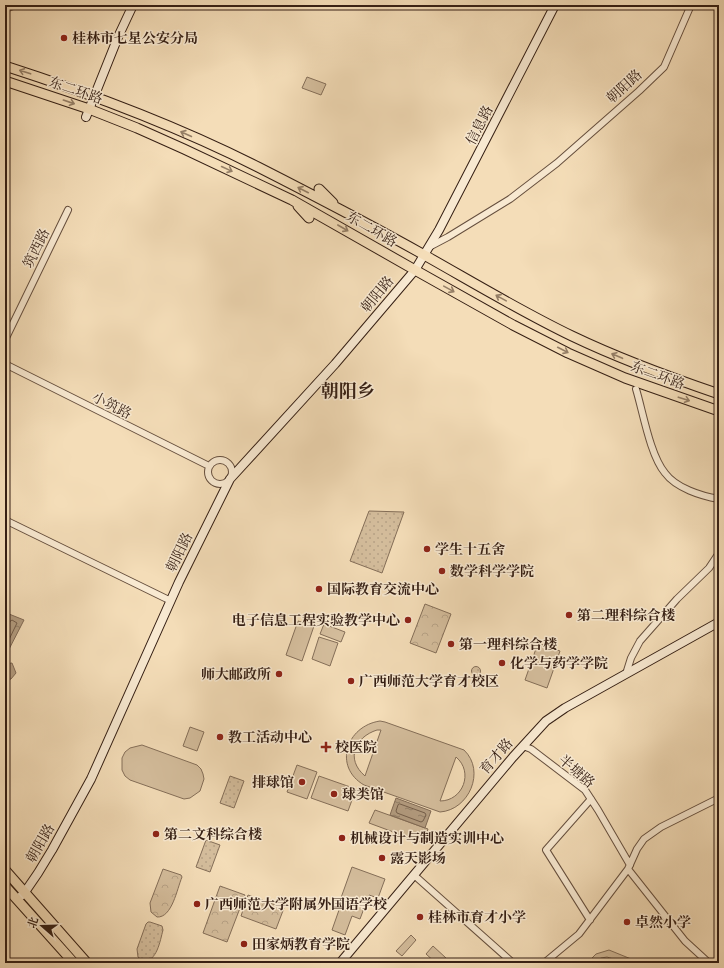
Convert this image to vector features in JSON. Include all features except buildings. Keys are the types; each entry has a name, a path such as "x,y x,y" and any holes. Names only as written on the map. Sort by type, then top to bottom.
{"main road":[{"name":"东二环路","path":"5,66 94,95 143,114 249,163 340,210 571,336 618,357 674,379 719,394"},
{"name":"东二环路","path":"5,81 87,113 157,137 292,200 513,325 568,353 631,380 719,411"},
{"path":"320,189 340,210"},
{"path":"292,200 309,218"},
{"path":"5,870 87,963"},
{"path":"5,886 74,963"}],"street":[{"path":"87,113 133,5"},
{"name":"信息路","path":"424,255 450,210 555,5"},
{"name":"朝阳路","path":"429,247 510,199 557,163 639,91 664,67 691,5"},
{"name":"筑西路","path":"5,340 68,210"},
{"name":"朝阳路","path":"17,899 25,892 52,850 91,779 171,601 230,479 335,364 414,270 424,255"},
{"name":"小筑路","path":"5,364 209,466"},
{"path":"636,389 654,453 665,473 684,489 719,499"},
{"path":"223,460 227,462 232,468 230,479 223,484 215,484 208,474 209,466 215,461 223,460"},
{"path":"5,520 171,601"},
{"path":"626,674 631,658 640,641 677,599 710,568 719,553"},
{"name":"育才路","path":"340,963 494,778 546,721 555,714 719,622"},
{"name":"半塘路","path":"523,746 531,749 585,790 629,867 684,941 709,963"},
{"path":"544,963 579,934 629,867 637,849 644,839 661,828 719,798"},
{"path":"590,920 546,850 591,799"},
{"path":"414,875 513,963"}],"green space":[{"path":"5,5 25,5 10,11 5,11"},
{"path":"307,77 326,84 321,95 302,88"},
{"path":"369,511 404,512 382,573 350,561"},
{"path":"425,604 451,614 436,653 410,643"},
{"path":"298,621 314,626 302,661 286,655"},
{"path":"324,624 345,632 341,642 320,634"},
{"path":"319,637 338,643 330,666 312,659"},
{"path":"538,643 560,651 547,688 525,680"},
{"path":"474,667 478,667 480,671 478,675 474,675 472,673 472,669"},
{"path":"380,721 385,722 464,750 474,768 474,778 466,797 450,810 440,812 364,785 354,777 346,758 352,739 368,724","holes":["381,730 365,776 355,763 355,749 363,738 369,733","456,757 464,770 465,778 463,785 455,796 448,800 440,801"]},
{"path":"190,727 204,732 197,751 183,746"},
{"path":"142,745 197,765 201,769 204,779 200,791 190,798 184,799 130,780 125,776 122,770 122,758 125,752 130,748"},
{"name":"排球馆","path":"297,765 317,772 307,799 287,792"},
{"path":"230,776 244,781 234,808 220,803"},
{"name":"球类馆","path":"319,776 356,789 348,811 311,798"},
{"path":"375,810 428,829 423,843 369,823"},
{"path":"206,840 220,845 210,872 196,867"},
{"path":"352,867 385,879 378,898 369,895 360,919 352,916 345,935 332,930 339,910 337,909"},
{"path":"163,869 181,875 182,877 176,895 167,913 157,917 151,912 150,903"},
{"path":"220,886 245,895 227,942 203,933"},
{"path":"248,895 284,908 276,929 241,916"},
{"path":"148,922 162,926 163,930 155,955 148,960 143,961 138,957 137,949"},
{"path":"411,935 416,940 402,956 396,951"},
{"path":"433,946 446,958 442,963 436,963 426,954"},
{"path":"609,950 641,963 626,963 607,957 601,958 594,963 587,963 596,954"}],"water":[{"path":"9,614 24,620 5,657 5,623"},
{"path":"12,663 16,673 11,679 5,681 5,664"},
{"path":"396,798 431,811 425,828 390,815"}],"place":[{"name":"桂林市七星公安分局","path":"64,38"},
{"name":"学生十五舍","path":"427,549"},
{"name":"数学科学学院","path":"442,571"},
{"name":"国际教育交流中心","path":"319,589"},
{"name":"第二理科综合楼","path":"569,615"},
{"name":"电子信息工程实验教学中心","path":"408,620"},
{"name":"第一理科综合楼","path":"451,644"},
{"name":"化学与药学学院","path":"502,663"},
{"name":"师大邮政所","path":"279,674"},
{"name":"广西师范大学育才校区","path":"351,681"},
{"name":"教工活动中心","path":"220,737"},
{"name":"校医院","path":"326,747"},
{"name":"排球馆","path":"302,782"},
{"name":"球类馆","path":"334,794"},
{"name":"第二文科综合楼","path":"156,834"},
{"name":"机械设计与制造实训中心","path":"342,838"},
{"name":"露天影场","path":"382,858"},
{"name":"广西师范大学附属外国语学校","path":"197,904"},
{"name":"桂林市育才小学","path":"420,917"},
{"name":"卓然小学","path":"627,922"},
{"name":"田家炳教育学院","path":"244,944"}],"district":[{"name":"朝阳乡","path":"348,391"}]}
